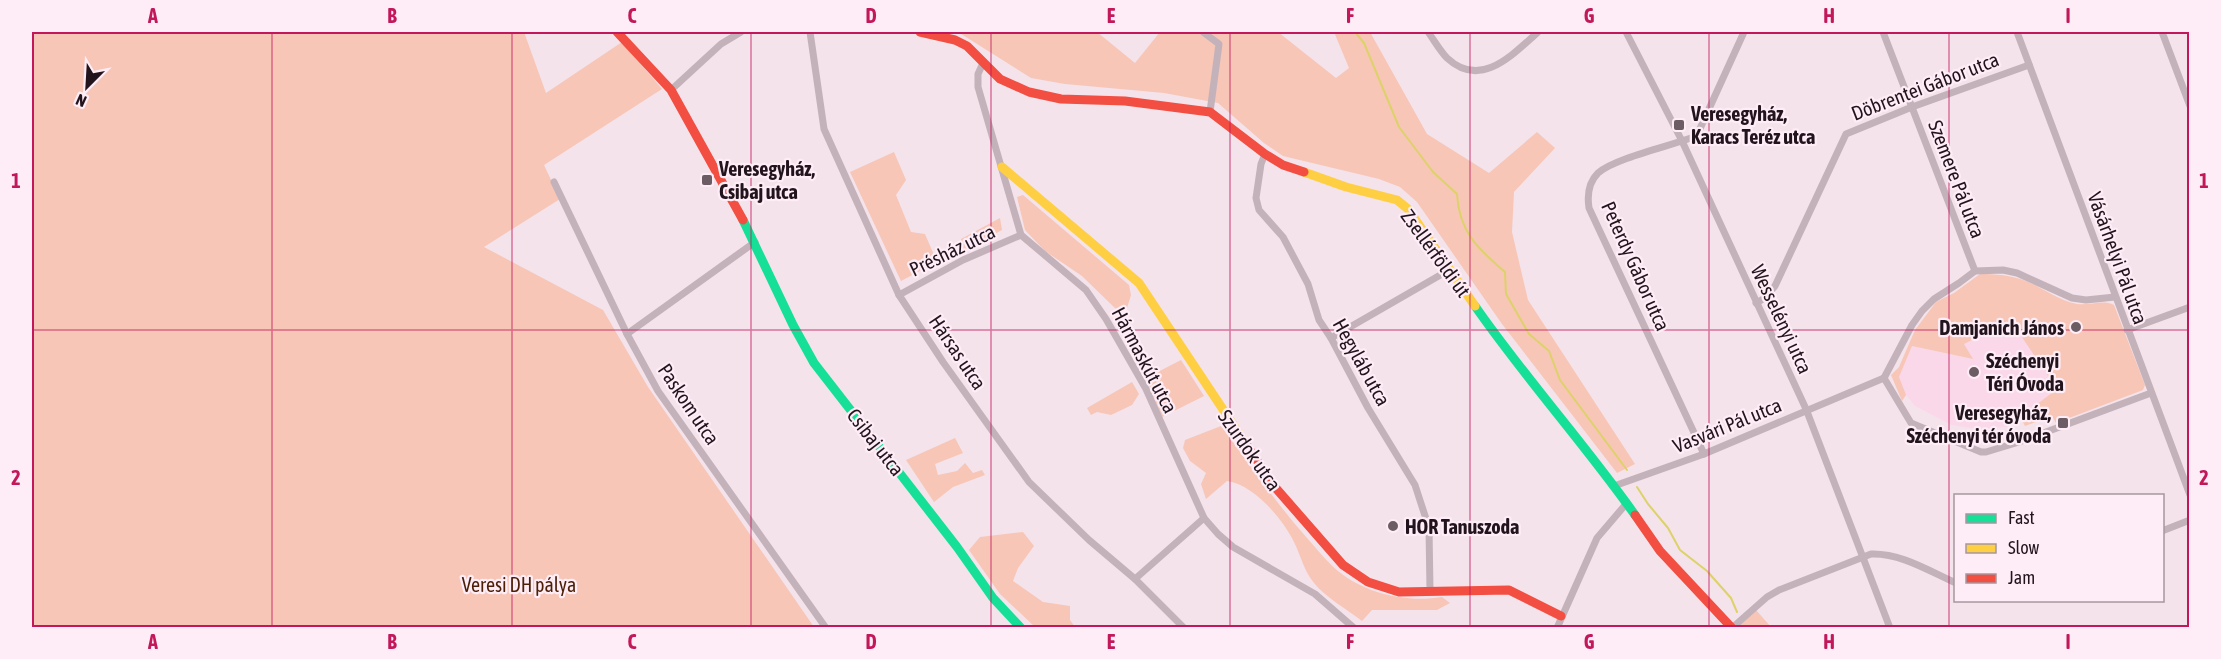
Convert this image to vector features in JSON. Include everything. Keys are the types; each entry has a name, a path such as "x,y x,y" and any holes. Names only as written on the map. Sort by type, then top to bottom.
{"street":[{"name":"Csibaj utca","path":"617,32 671,90 755,242 793,325 814,363 957,547 993,598 1021,627"},
{"path":"671,90 721,44 741,32"},
{"name":"Hársas utca","path":"810,32 824,129 899,294 943,362 1029,482 1184,627"},
{"name":"Zsellérföldi út","path":"920,32 955,40 967,46 1000,79 1029,92 1061,99 1125,102 1210,112 1283,165 1312,176 1397,200 1408,209 1508,354 1614,486 1660,551 1733,627"},
{"path":"1203,32 1219,44 1210,112"},
{"path":"1428,32 1447,57 1465,68 1475,70 1497,66 1538,32"},
{"name":"Wesselényi utca","path":"1626,32 1682,141 1806,409 1890,627"},
{"path":"1682,141 1691,138 1702,126 1743,32"},
{"name":"Szemere Pál utca","path":"1883,32 1974,271"},
{"name":"Vásárhelyi Pál utca","path":"2017,32 2190,495"},
{"path":"2162,32 2190,106"},
{"path":"983,63 978,74 978,87 1021,235"},
{"name":"Döbrentei Gábor utca","path":"1756,303 1765,298 1775,286 1846,134 2029,64"},
{"name":"Peterdy Gábor utca","path":"1682,141 1611,165 1598,173 1587,195 1589,208 1704,454"},
{"name":"Hegyláb utca","path":"1265,154 1261,164 1256,198 1259,210 1283,237 1297,261 1308,284 1319,320 1368,408 1415,485 1429,528 1430,591"},
{"name":"Szurdok utca","path":"1002,167 1139,283 1274,486 1343,566 1382,588 1399,592 1509,590 1560,624"},
{"name":"Paskom utca","path":"554,182 627,334 658,391 826,627"},
{"name":"Présház utca","path":"899,294 963,260 1021,235"},
{"name":"Hármaskút utca","path":"1021,235 1086,290 1106,319 1146,389 1204,518 1233,547 1315,594 1354,627"},
{"path":"627,334 755,242"},
{"path":"1331,338 1449,270"},
{"path":"2115,297 2086,300 2072,298 2017,273 2003,270 1974,271 1934,299 1922,311 1884,378 1911,423 1972,449 1986,452 2028,439 2151,393"},
{"path":"2127,330 2190,307"},
{"name":"Vasvári Pál utca","path":"1614,486 1704,454 1884,378"},
{"path":"1560,624 1598,538 1626,504"},
{"path":"1135,579 1204,518"},
{"path":"2164,531 2190,520"},
{"path":"1733,627 1767,597 1779,590 1863,556 1882,554 1898,557 1954,582"}],"shaded area":[{"name":"Széchenyi Téri Óvoda","path":"2013,324 2058,389 2037,405 2038,408 2015,419 2012,426 1980,429 1952,425 1915,406 1903,391 1899,377 1912,346 1972,359 1964,344 1986,333"}],"green space":[{"name":"Veresi DH pálya","path":"32,32 524,32 546,93 622,42 662,89 544,165 560,199 484,247 603,310 648,387 814,627 32,627"},
{"path":"958,32 1097,32 1135,63 1160,32 1278,32 1336,78 1349,68 1334,32 1370,32 1427,134 1489,173 1537,132 1555,148 1514,192 1512,232 1528,300 1635,464 1617,473 1502,324 1417,202 1400,187 1379,179 1283,156 1264,143 1218,103 1164,93 1065,84 1031,78"},
{"path":"894,152 906,180 896,195 911,232 925,234 937,262 901,281 850,172"},
{"path":"1023,195 1129,285 1131,295 1127,308 1117,310 1082,276 1045,251 1025,230 1017,197"},
{"path":"1000,218 1002,230 961,252 961,239"},
{"path":"1980,274 2003,275 2020,279 2063,300 2077,304 2109,303 2114,305 2145,385 2143,390 2056,423 2052,416 2025,426 2020,417 2038,408 2036,405 2057,389 2013,324 1986,333 1964,344 1973,359 1912,346 1899,377 1906,395 1902,401 1891,375 1899,367 1915,330 1936,302 1954,293"},
{"path":"1181,360 1204,396 1162,417 1146,378"},
{"path":"1132,382 1139,394 1132,405 1111,415 1097,412 1091,415 1087,408"},
{"path":"1221,426 1284,511 1338,571 1361,586 1387,595 1415,599 1442,597 1450,603 1437,610 1372,610 1362,621 1330,598 1311,578 1283,523 1257,496 1227,481 1206,499 1201,484 1206,473 1190,461 1183,448 1185,440"},
{"path":"955,438 963,453 935,464 938,475 957,471 965,463 973,473 982,470 985,475 953,487 934,502 906,460"},
{"path":"1023,532 1034,546 1018,568 1013,581 1043,602 1070,606 1070,620 1075,627 1035,627 1000,594 969,550 980,537"},
{"path":"1756,610 1771,627 1733,628"}],"waterway":[{"path":"1355,32 1364,43 1399,127 1433,172 1457,194 1466,229 1478,247 1505,272 1506,294 1529,334 1549,351 1560,380 1627,470"},
{"path":"1637,487 1668,528 1680,550 1707,571 1731,598 1737,612"}],"traffic: fast":[{"path":"743,220 793,325 814,363 957,547 993,598 1021,628"},
{"path":"1475,306 1635,515"}],"traffic: slow":[{"path":"1002,167 1139,283 1244,441"},
{"path":"1304,172 1346,187 1397,200 1408,209 1475,306"}],"traffic: jam":[{"path":"617,32 671,90 743,220"},
{"path":"920,32 955,40 967,46 1000,79 1029,92 1061,99 1125,101 1210,112 1265,154 1283,165 1304,172"},
{"path":"1244,441 1274,486 1343,565 1368,582 1399,592 1509,590 1561,616"},
{"path":"1635,515 1660,551 1732,628"}],"place":[{"name":"Veresegyház, Karacs Teréz utca","path":"1679,125"},
{"name":"Veresegyház, Csibaj utca","path":"707,180"},
{"name":"Damjanich János","path":"2076,327"},
{"name":"Széchenyi Téri Óvoda","path":"1974,372"},
{"name":"Veresegyház, Széchenyi tér óvoda","path":"2063,423"},
{"name":"HOR Tanuszoda","path":"1393,526"}]}
